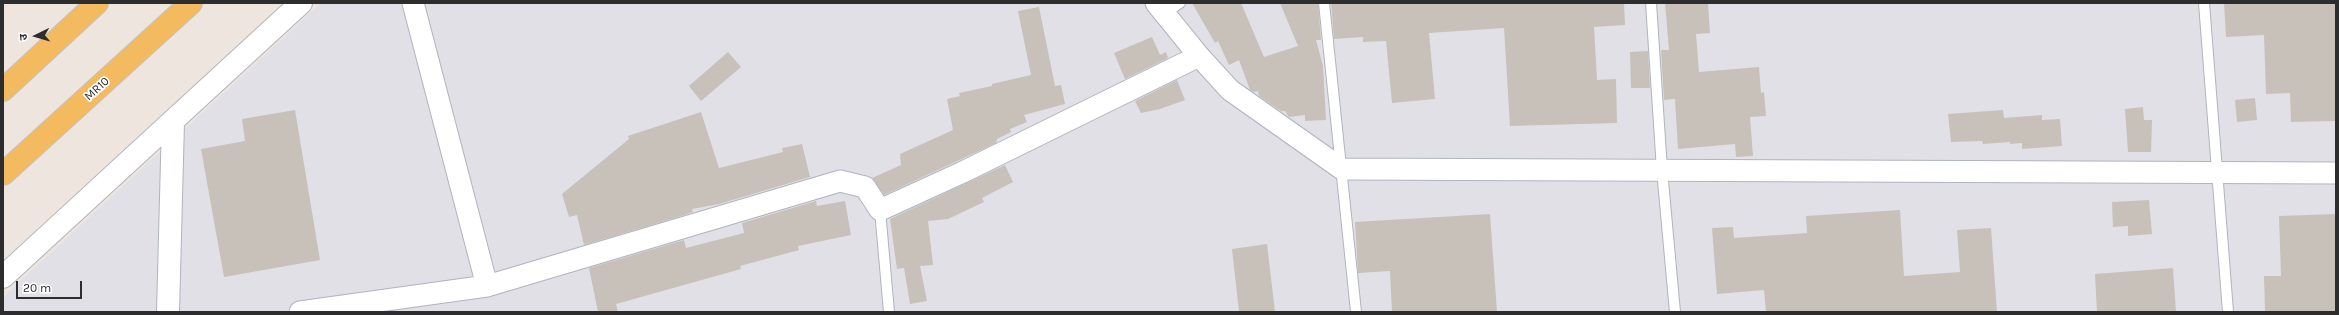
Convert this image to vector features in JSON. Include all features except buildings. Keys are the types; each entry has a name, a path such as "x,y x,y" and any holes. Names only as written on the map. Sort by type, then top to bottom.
{"main road":[{"path":"3,90 97,3"},
{"name":"MR10","path":"3,174 191,3"}],"street":[{"path":"3,277 173,122 300,3"},
{"path":"413,3 486,286"},
{"path":"1167,7 1199,56 1230,90 1342,169 2336,173"},
{"path":"300,312 486,286 840,181 865,187 880,210 963,172 1199,56"},
{"path":"168,312 173,122"}],"lane":[{"path":"1324,3 1356,312"},
{"path":"1651,3 1662,170 1676,312"},
{"path":"2204,3 2219,173 2228,312"},
{"path":"880,210 889,312"}],"shaded area":[{"path":"321,3 2336,3 2336,312 3,312 3,297"}]}
